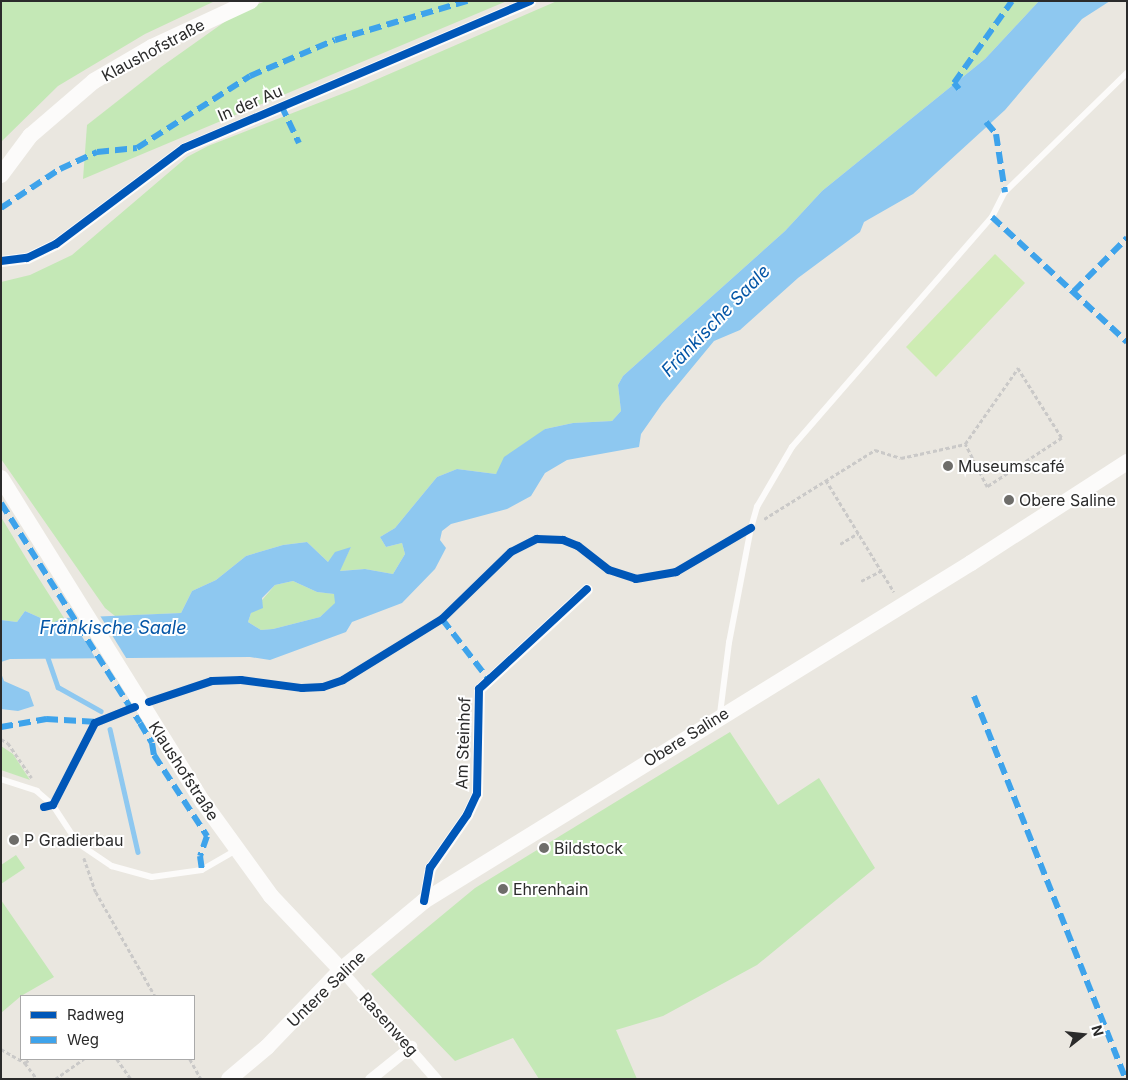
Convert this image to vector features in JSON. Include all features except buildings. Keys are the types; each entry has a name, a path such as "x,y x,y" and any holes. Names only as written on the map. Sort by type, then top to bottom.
{"main road":[{"name":"Klaushofstraße","path":"1,175 30,136 94,81 152,47 251,1"},
{"name":"Obere Saline","path":"424,901 902,605 1127,462"},
{"name":"Klaushofstraße","path":"1,478 153,724 236,850 271,896 341,970"},
{"name":"Untere Saline","path":"229,1079 267,1047 341,970 424,901"}],"street":[{"name":"In der Au","path":"1,261 27,258 56,244 184,148 530,1"},
{"name":"Am Steinhof","path":"424,901 430,868 467,815 476,794 479,689 587,589"},
{"name":"Rasenweg","path":"341,970 410,1046 436,1079"},
{"path":"370,1079 410,1046"}],"lane":[{"path":"720,716 729,643 750,528 757,507 794,444 992,217 1005,192 1127,73"},
{"path":"1,779 37,791 53,804 78,843 112,866 152,877 202,870 236,850"}],"path":[{"path":"750,528 875,450 901,458 965,444 1018,368 1062,438 987,487 965,444"},
{"path":"826,480 902,605"},
{"path":"840,544 858,533"},
{"path":"861,581 881,571"},
{"path":"1,739 29,770 37,791"},
{"path":"78,843 96,892 154,995"},
{"path":"1,1049 20,1059"},
{"path":"21,1060 25,1062 37,1079"},
{"path":"55,1079 83,1060"},
{"path":"118,1060 131,1079"},
{"path":"191,1060 201,1079"}],"green space":[{"path":"1,1 215,1 145,34 58,86 1,142"},
{"path":"266,1 507,1 83,179 87,125 161,67 240,11"},
{"path":"557,1 1039,1 985,59 822,191 785,231 623,376 618,385 621,411 612,421 573,423 545,429 496,474 457,469 437,477 395,528 380,537 386,547 402,543 405,554 393,574 365,569 339,571 351,547 328,562 307,542 283,545 246,556 216,580 192,591 181,613 115,616 105,608 1,459 1,282 30,275 72,255 187,157 208,146 357,88"},
{"path":"995,254 1025,283 936,377 906,347"},
{"path":"1,517 64,618 52,623 25,611 17,622 1,620"},
{"path":"293,581 317,592 335,594 336,603 320,617 273,629 261,630 248,622 251,613 275,585"},
{"path":"730,732 778,805 819,778 875,868 757,965 663,1016 616,1030 637,1079 539,1079 513,1038 455,1061 371,974 475,888"},
{"path":"1,746 13,754 30,780 1,770"},
{"path":"16,855 25,868 1,884 1,865"},
{"path":"1,900 54,977 20,995 1,1013"}],"water":[{"name":"Fränkische Saale","path":"1039,1 1110,1 1082,19 1005,110 913,194 864,222 860,232 798,278 740,330 714,341 662,404 641,434 639,447 567,460 545,473 531,496 507,509 451,524 442,531 440,540 446,548 435,569 402,603 352,622 346,632 270,660 250,657 10,659 1,662 1,620 17,622 25,611 52,623 64,618 181,613 192,591 216,580 246,556 283,545 307,542 328,562 335,552 351,547 340,571 365,569 393,574 405,554 402,543 386,547 380,537 395,528 437,477 457,469 496,474 504,457 545,429 573,423 612,421 621,411 618,385 623,376 785,231 822,191 985,59","holes":["293,581 317,592 334,594 335,603 320,617 273,629 261,630 248,622 251,613 263,608 262,598 275,585"]},
{"path":"1,673 4,681 29,692 34,706 18,711 1,709"}],"pier":[{"path":"99,614 128,661 98,662 69,616"}],"waterway":[{"path":"47,655 58,687 101,711"},
{"path":"110,729 138,852"}],"marked path":[{"path":"1,208 60,169 97,152 137,148 250,76 335,40 467,1"},
{"path":"959,89 954,83 1012,1"},
{"path":"281,105 299,143"},
{"path":"986,122 996,134 1005,192"},
{"path":"992,217 1127,342"},
{"path":"1074,291 1127,238"},
{"path":"1,503 140,723 152,743 154,755 207,836 200,856 202,870"},
{"path":"442,619 489,680"},
{"path":"974,696 1126,1079"},
{"path":"1,727 46,719 98,722"}],"cycle path":[{"path":"1,261 27,258 56,244 184,148 530,1"},
{"path":"149,702 212,681 241,680 302,688 323,687 343,680 442,619 511,552 537,539 563,540 578,546 609,570 636,579 676,572 751,528"},
{"path":"424,901 430,868 467,815 477,794 479,689 587,589"},
{"path":"44,807 53,805 95,723 135,707"}],"place":[{"name":"Museumscafé","path":"948,466"},
{"name":"Obere Saline","path":"1009,500"},
{"name":"P Gradierbau","path":"14,840"},
{"name":"Bildstock","path":"544,848"},
{"name":"Ehrenhain","path":"503,889"}]}
